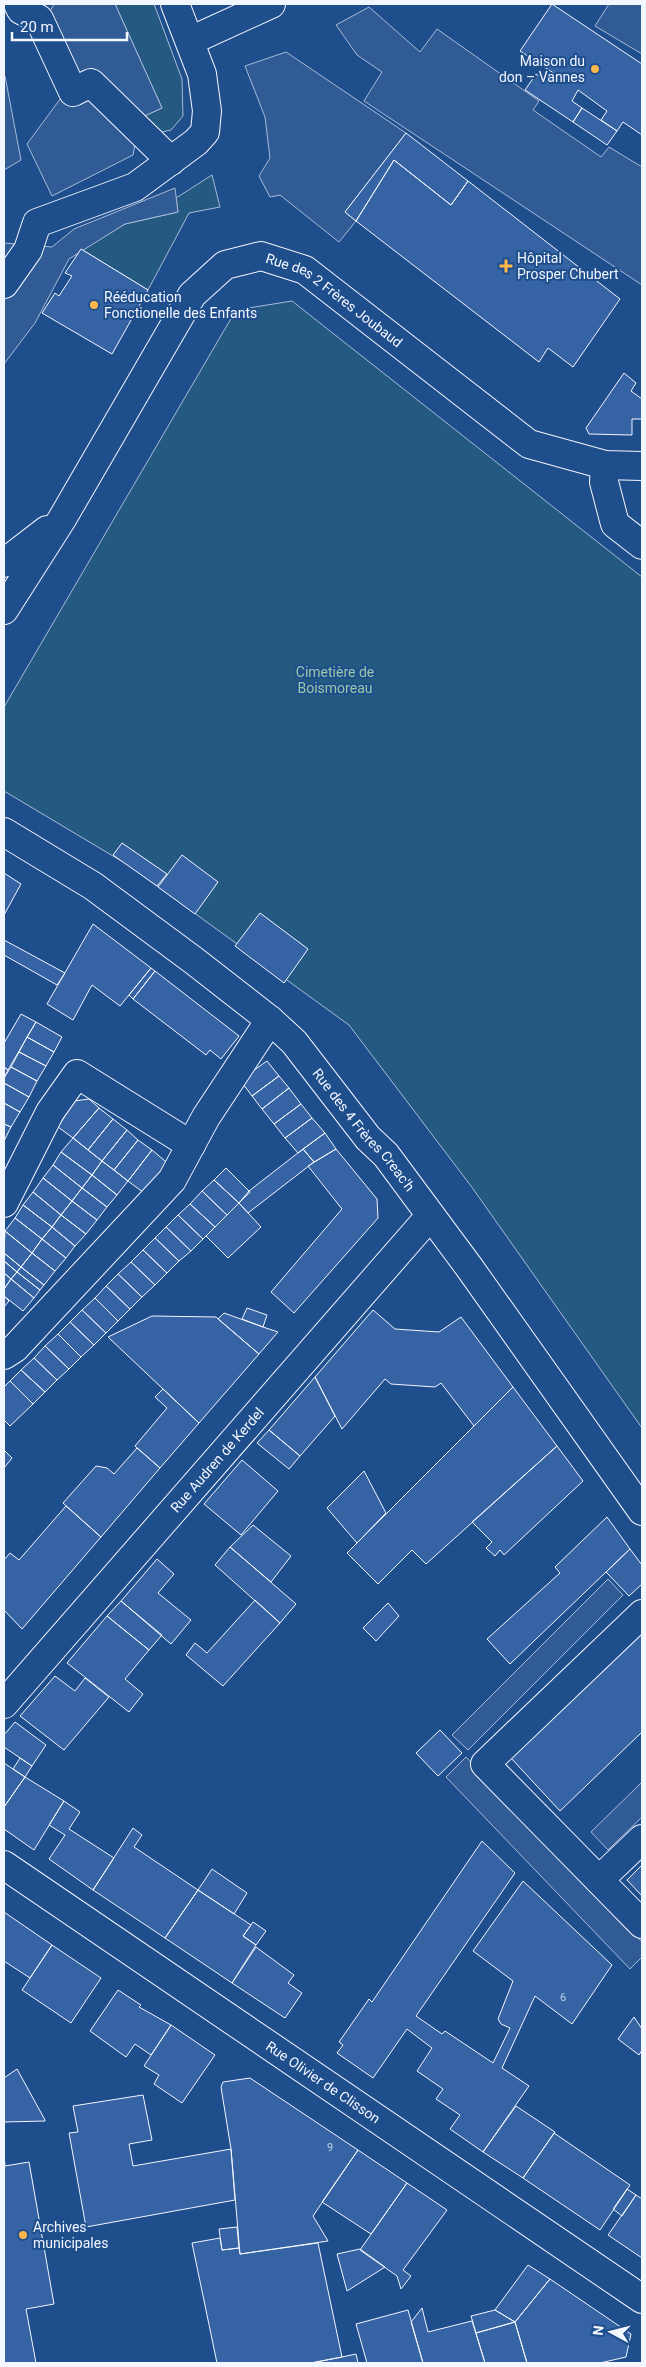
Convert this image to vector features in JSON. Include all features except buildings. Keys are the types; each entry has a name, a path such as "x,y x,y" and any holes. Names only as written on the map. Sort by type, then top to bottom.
{"street":[{"path":"18,4 21,10 39,19 73,92 91,83 171,161"},
{"path":"4,284 28,250 37,223 135,187 196,142 205,132 207,111 202,74 175,4"},
{"path":"190,41 271,4"},
{"name":"Rue des 2 Frères Joubaud","path":"4,610 62,519 192,295 225,265 261,256 305,270 529,444 605,465 642,466"},
{"path":"605,465 604,482 615,524 642,545"},
{"path":"4,563 62,519"},
{"name":"Rue des 4 Frères Creac'h","path":"4,832 93,886 194,960 270,1020 294,1042 368,1138 386,1155 469,1266 642,1511"},
{"path":"8,1351 172,1180 206,1117 270,1020"},
{"path":"4,1203 50,1112 77,1074 191,1145"},
{"name":"Rue Audren de Kerdel","path":"4,1704 430,1216"},
{"path":"642,1614 485,1764 642,1924"},
{"path":"599,1880 642,1839"},
{"name":"Rue Olivier de Clisson","path":"4,1865 642,2299"}],"green space":[{"path":"115,4 154,4 182,79 183,116 171,130 157,133 140,118 162,108"},
{"path":"212,175 220,207 189,213 148,290 81,249 125,224 178,212 176,198"},
{"name":"Cimetière de Boismoreau","path":"292,301 642,577 642,1428 471,1186 349,1025 128,865 4,791 4,707 236,310"}],"shaded area":[{"path":"54,4 115,4 162,108 140,118 133,155 52,196 27,144 66,91 47,17"},
{"path":"609,4 642,4 642,54 595,26"},
{"path":"369,7 420,52 437,29 539,101 533,110 601,157 609,147 642,167 642,285 364,101 382,72 357,55 336,25"},
{"path":"286,52 406,133 345,212 356,221 339,242 280,195 270,197 259,176 270,158 265,117 245,66"},
{"path":"4,77 21,160 4,170"},
{"path":"175,188 178,212 125,224 69,259 35,323 4,364 4,243 52,247 74,229"},
{"path":"608,1579 623,1595 468,1750 452,1735"},
{"path":"466,1757 642,1942 642,1957 630,1969 446,1777"},
{"path":"642,1782 642,1817 608,1850 591,1832"}],"place":[{"name":"Maison du don – Vannes","path":"595,69"},
{"name":"Hôpital Prosper Chubert","path":"506,266"},
{"name":"Rééducation Fonctionelle des Enfants","path":"94,305"},
{"name":"Archives municipales","path":"23,2235"}]}
